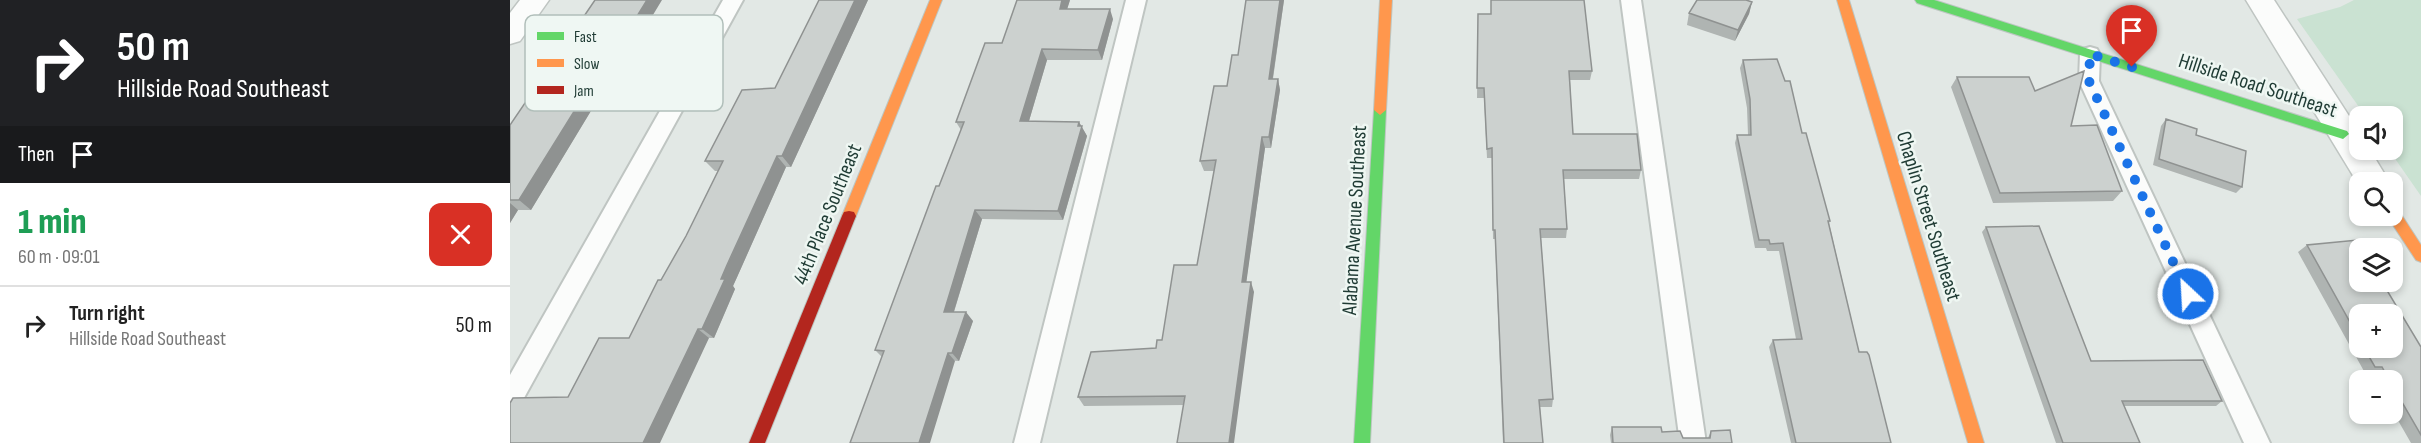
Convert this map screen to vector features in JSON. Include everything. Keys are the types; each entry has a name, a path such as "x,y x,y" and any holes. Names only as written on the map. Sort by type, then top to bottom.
{"street":[{"path":"510,34 535,0"},
{"name":"44th Place Southeast","path":"757,443 936,0"},
{"name":"Alabama Avenue Southeast","path":"1362,443 1386,0"},
{"name":"Chaplin Street Southeast","path":"1843,0 1976,443"},
{"name":"Hillside Road Southeast","path":"1921,0 2343,134"},
{"path":"2260,0 2367,172"},
{"path":"2401,226 2421,256"}],"lane":[{"path":"723,17 733,0"},
{"path":"1027,443 1136,0"},
{"path":"1631,0 1693,443"},
{"path":"2090,54 2089,81 2256,443"},
{"path":"510,399 669,111"}],"green space":[{"path":"2354,0 2421,0 2421,196 2396,160 2403,160 2403,106 2358,106 2297,19 2340,7"}],"building":[{"path":"595,0 647,0 638,15 585,15"},
{"path":"819,0 855,0 782,156 777,156 727,265 721,279 725,279 702,329 698,329 643,443 510,443 510,403 513,398 568,397 599,338 629,338 658,280 661,280 686,236 723,161 705,161 742,90 775,88"},
{"path":"1017,0 1062,0 1060,9 1110,9 1098,50 1042,49 1020,121 1079,122 1078,126 1082,126 1058,211 975,210 944,312 966,312 952,353 948,353 919,443 850,443 884,351 875,350 936,186 939,186 964,122 956,122 985,43 1002,43"},
{"path":"1246,0 1280,0 1269,79 1278,79 1269,137 1262,137 1242,282 1251,282 1229,443 1177,443 1185,396 1078,397 1091,352 1156,348 1157,340 1162,340 1174,265 1197,265 1216,160 1200,161 1214,86 1227,86 1232,55 1238,55"},
{"path":"1491,0 1584,0 1592,71 1569,71 1573,134 1637,134 1641,170 1563,170 1567,229 1540,229 1553,399 1539,400 1543,443 1504,443 1495,230 1493,230 1492,148 1487,149 1484,88 1477,88 1478,14 1491,14"},
{"path":"1697,0 1752,2 1738,30 1689,13"},
{"path":"1777,59 1785,81 1790,81 1802,133 1806,133 1830,221 1828,221 1859,352 1867,352 1869,355 1891,443 1796,443 1773,340 1802,339 1783,243 1770,244 1769,240 1759,240 1737,135 1751,135 1750,99 1743,60"},
{"path":"2084,71 2071,126 2097,125 2122,191 2000,193 1957,77 2029,77 2035,91"},
{"path":"525,103 525,111 574,111 519,200 510,200 510,125"},
{"path":"2166,119 2197,129 2196,135 2246,151 2242,187 2159,159"},
{"path":"2039,226 2091,361 2203,360 2222,401 2122,401 2140,443 2063,443 1986,227"},
{"path":"2349,241 2349,292 2388,292 2395,304 2349,304 2349,320 2307,245"},
{"path":"2403,317 2421,347 2421,435 2403,404 2403,370 2384,370 2382,367 2375,367 2370,358 2403,358"},
{"path":"1612,427 1661,427 1662,432 1680,431 1683,438 1710,438 1711,431 1730,430 1732,443 1613,443"}],"traffic: fast":[{"path":"1921,0 2343,134"},
{"path":"1362,443 1380,110"}],"traffic: slow":[{"path":"849,216 936,0"},
{"path":"1380,110 1386,0"},
{"path":"1843,0 1976,443"},
{"path":"2401,226 2421,256"}],"traffic: jam":[{"path":"757,443 849,216"}],"route":[{"path":"2132,67 2090,54 2089,81 2188,294"}]}
